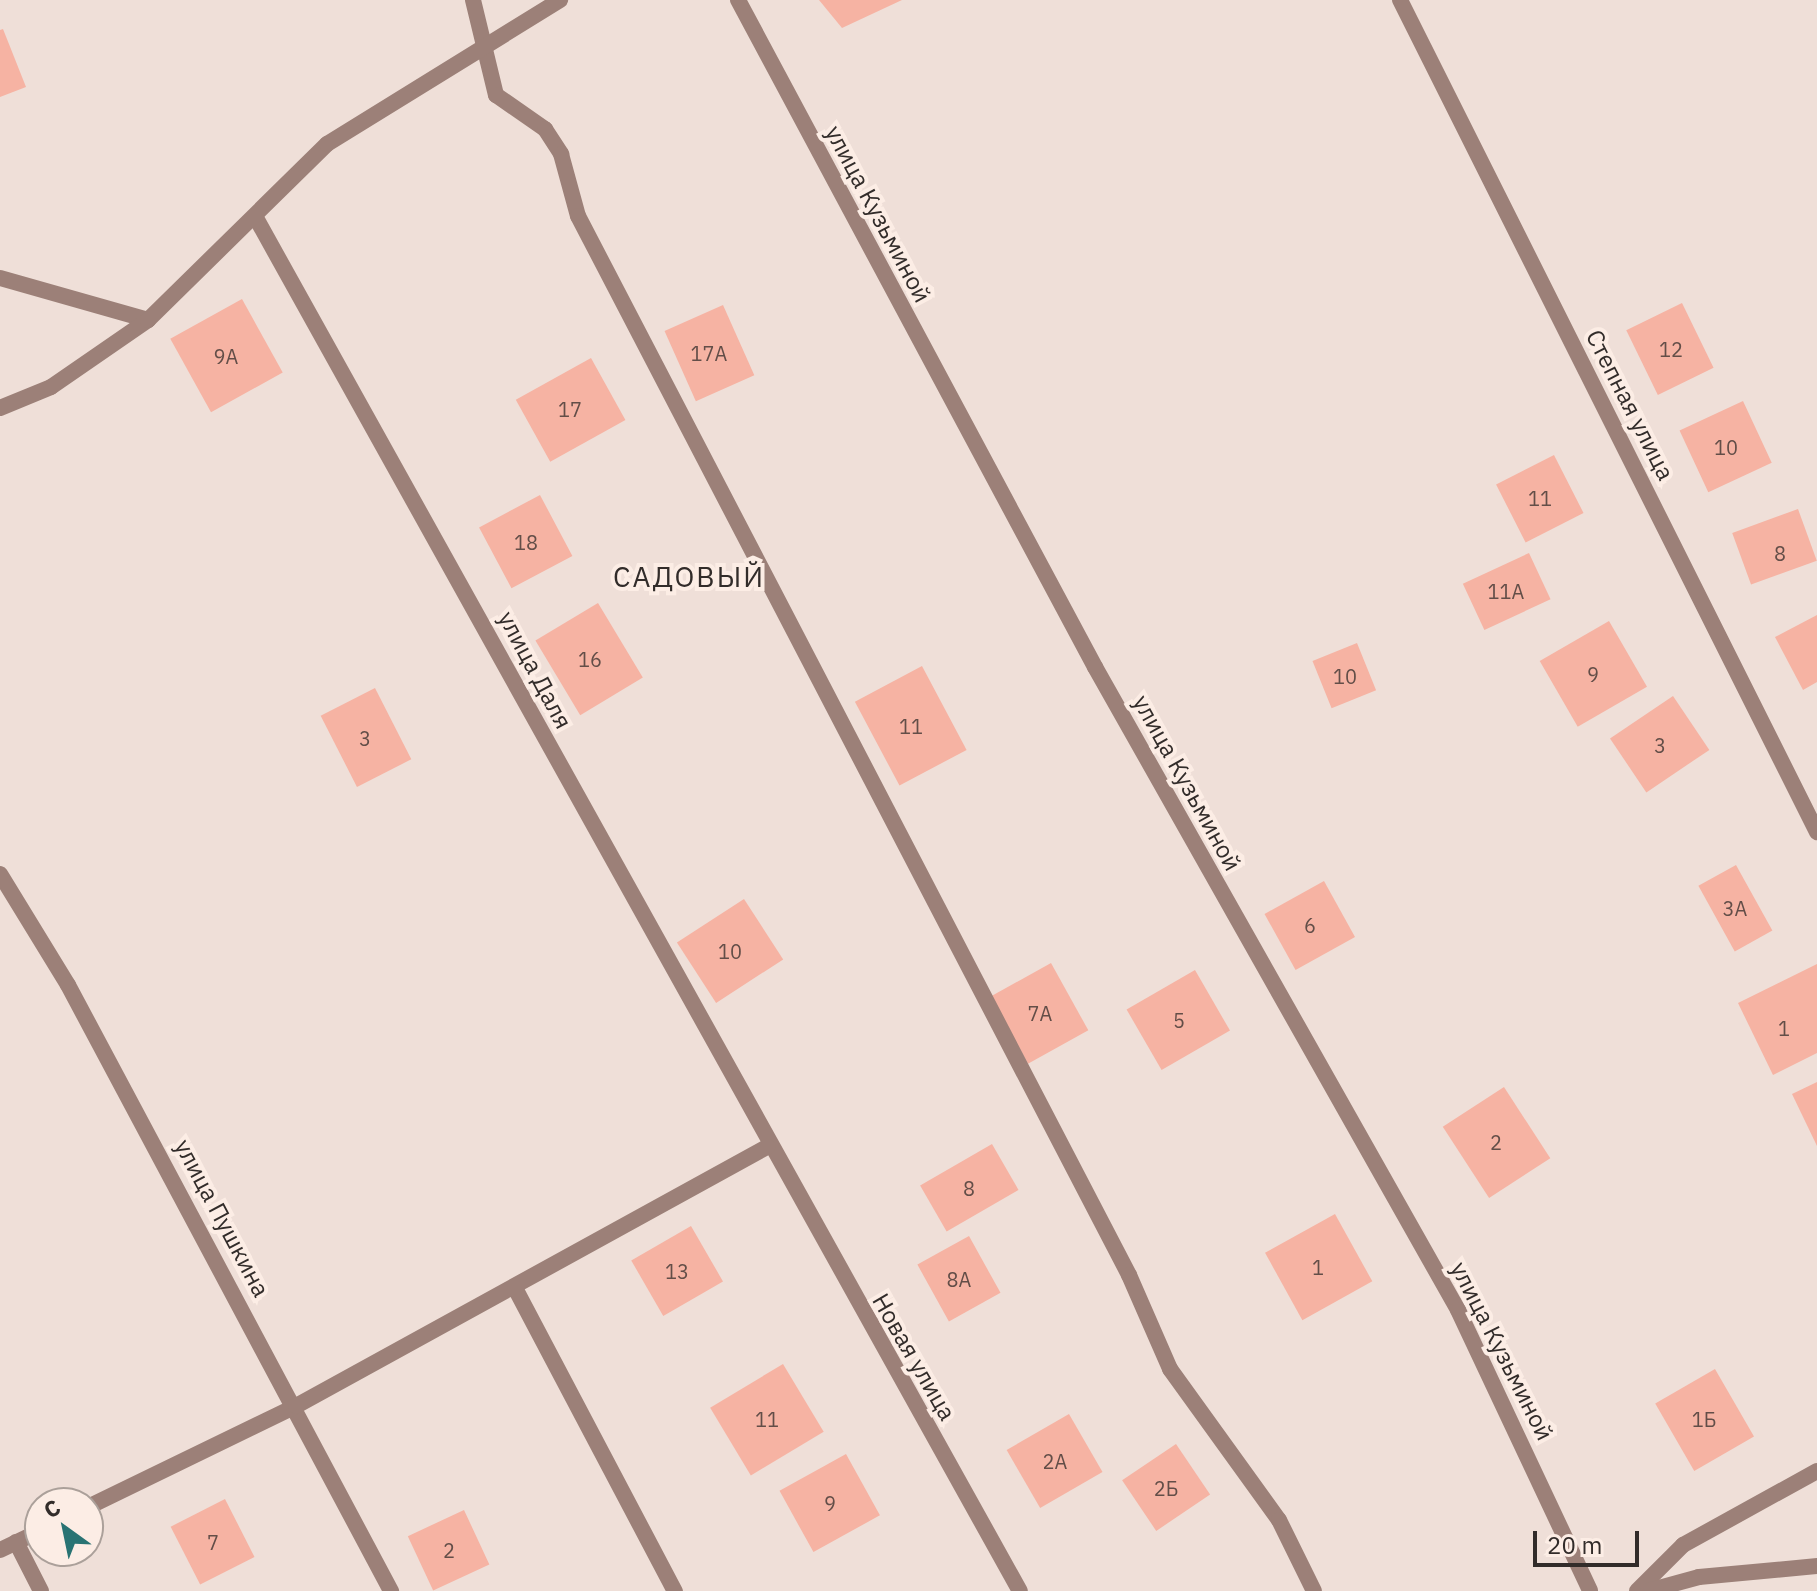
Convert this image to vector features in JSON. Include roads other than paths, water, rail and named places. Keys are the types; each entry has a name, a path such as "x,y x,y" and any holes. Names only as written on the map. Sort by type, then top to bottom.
{"street":[{"path":"473,0 496,95 545,129 561,154 578,216 1129,1275 1170,1369 1279,1520 1314,1591"},
{"path":"0,408 51,387 148,320 256,218 327,144 560,0"},
{"name":"улица Кузьминой","path":"738,0 1095,667 1458,1310 1590,1591"},
{"name":"Степная улица","path":"1400,0 1817,832"},
{"name":"улица Даля","path":"256,218 315,313 767,1147"},
{"path":"0,278 148,320"},
{"name":"улица Пушкина","path":"0,874 68,985 296,1406 391,1591"},
{"path":"104,1499 296,1406 767,1147"},
{"name":"Новая улица","path":"767,1147 1020,1591"},
{"path":"515,1288 675,1591"},
{"path":"1637,1591 1683,1545 1817,1471"},
{"path":"0,1550 24,1538"},
{"path":"16,1542 41,1591"},
{"path":"1648,1591 1699,1577 1817,1566"}],"district":[{"name":"САДОВЫЙ","path":"689,577"}]}
